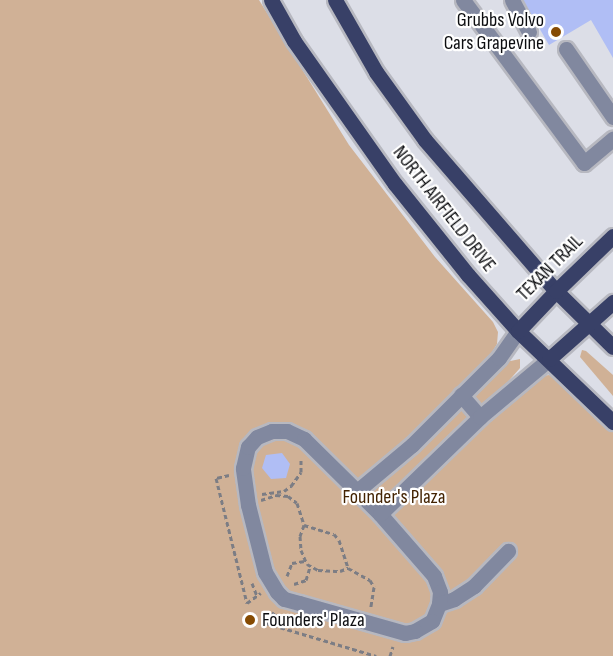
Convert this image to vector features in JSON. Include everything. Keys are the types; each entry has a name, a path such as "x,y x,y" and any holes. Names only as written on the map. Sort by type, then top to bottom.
{"main road":[{"name":"NORTH AIRFIELD DRIVE","path":"271,0 294,41 395,184 518,331 613,422"},
{"name":"NORTH AIRFIELD DRIVE","path":"335,0 376,72 425,140 556,291 613,347"},
{"name":"TEXAN TRAIL","path":"518,331 613,236"},
{"path":"549,359 591,325 613,302"}],"lane":[{"path":"463,0 584,163 613,139"},
{"path":"512,0 529,32"},
{"path":"566,49 613,117"},
{"path":"357,491 412,445 499,358 518,331"},
{"path":"380,514 480,417 549,359"},
{"path":"461,395 480,417"},
{"path":"272,431 287,431 304,439 357,491 434,576 440,592 439,604 432,621 415,631 405,633 367,623 284,598 277,592 266,572 248,505 244,483 245,453 257,437 272,431"},
{"path":"412,445 430,466"},
{"path":"439,604 454,599 474,586 508,551"}],"path":[{"path":"262,494 284,491 297,480 301,455"},
{"path":"230,474 216,478 247,603 261,593 268,601"},
{"path":"248,505 276,495 288,496 297,503 304,525 300,536 305,561 310,567 334,571 348,568 370,579 374,587 367,623"},
{"path":"304,525 334,534 339,540 348,568"},
{"path":"305,561 296,561 289,566 288,584 306,580 310,567"},
{"path":"251,582 257,596"},
{"path":"275,610 266,623 376,656"},
{"path":"272,614 287,618"},
{"path":"390,656 394,645"}],"green space":[{"name":"Founder's Plaza","path":"0,0 259,0 349,145 435,257 493,322 498,332 497,344 486,363 495,372 506,362 520,359 520,368 506,384 515,393 535,377 549,375 557,378 570,389 568,392 613,432 613,656 0,656"},
{"path":"582,350 613,375 613,396 580,357"}],"building":[{"name":"Grubbs Volvo Cars Grapevine","path":"523,0 613,0 613,58 591,20 549,45"},
{"path":"282,453 290,464 286,478 271,479 262,468 266,455"}],"place":[{"name":"Grubbs Volvo Cars Grapevine","path":"556,32"},
{"name":"Founders' Plaza","path":"250,620"}]}
